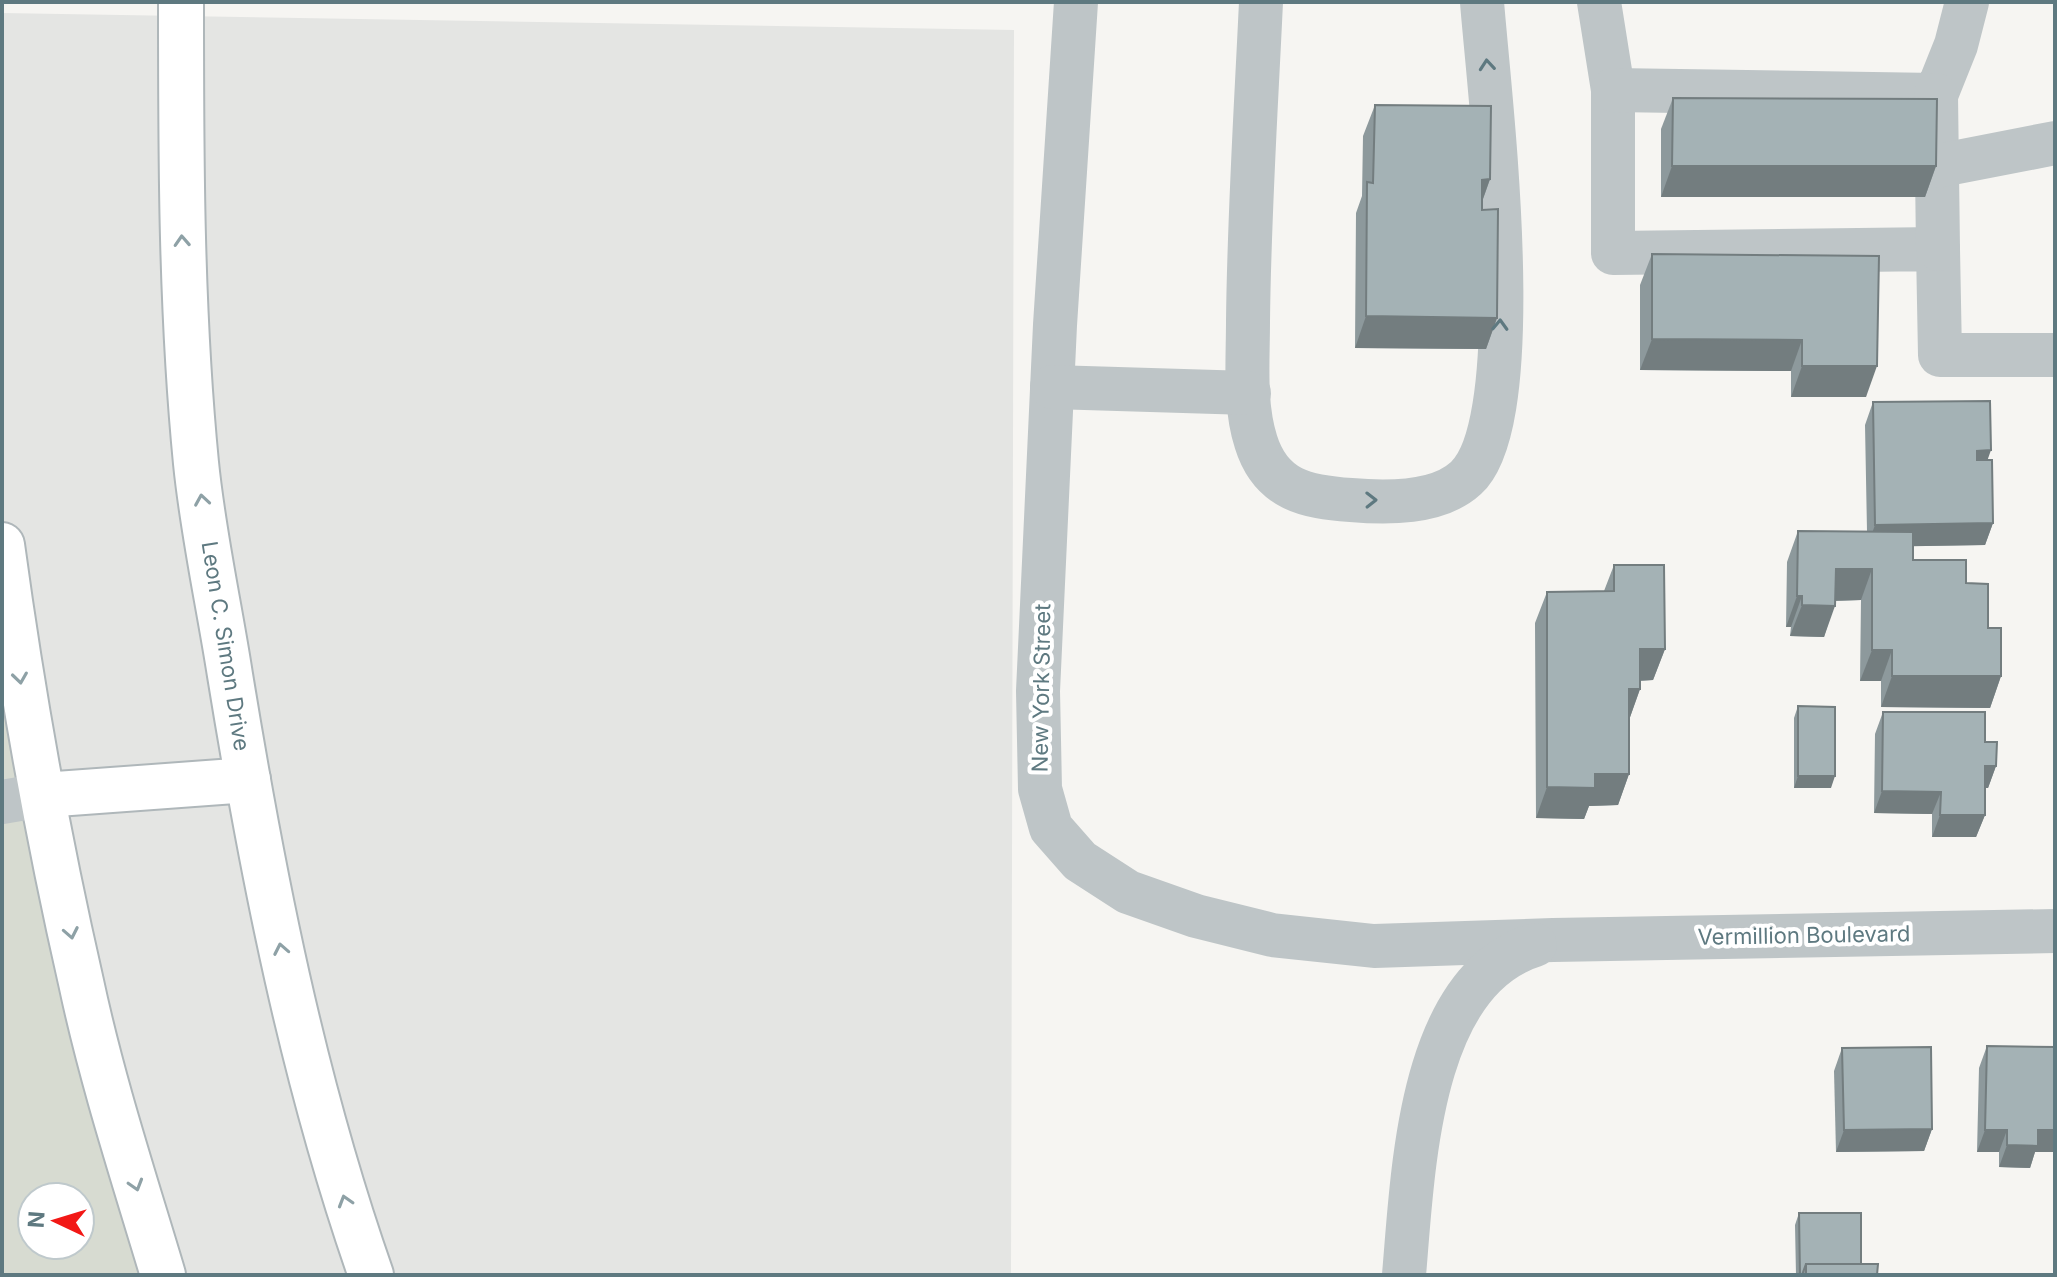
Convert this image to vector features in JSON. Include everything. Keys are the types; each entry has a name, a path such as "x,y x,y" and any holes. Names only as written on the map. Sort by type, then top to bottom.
{"main road":[{"name":"Leon C. Simon Drive","path":"181,2 181,230 196,465 248,780 287,982 345,1202 371,1275"},
{"path":"2,545 21,687 23,799 81,984 128,1162 163,1275"},
{"path":"23,799 248,780"}],"street":[{"name":"New York Street","path":"1076,2 1052,387 1038,691 1040,789 1051,828 1080,861 1128,892 1196,916 1272,935 1374,946 1553,940"},
{"path":"1261,2 1249,266 1249,393 1255,442 1277,479 1295,490 1311,497 1364,501 1425,498 1448,490 1467,477 1480,459 1491,424 1499,375 1499,202 1482,2"},
{"path":"1599,2 1613,90 1613,253 1938,249"},
{"path":"1967,2 1956,45 1936,95 1940,355 2055,355"},
{"path":"1613,90 1936,95"},
{"path":"1937,166 2055,143"},
{"path":"1052,387 1249,393"},
{"name":"Vermillion Boulevard","path":"1553,940 2055,931"},
{"path":"1404,1275 1412,1188 1437,1051 1472,985 1498,961 1515,951 1553,940"}],"shaded area":[{"path":"2,13 1014,30 1011,1275 2,1275"},
{"path":"2,545 163,1275 2,1275"}],"building":[{"path":"1673,98 1937,99 1936,166 1672,166"},
{"path":"1375,105 1491,106 1490,179 1482,180 1482,210 1498,209 1497,318 1366,316 1367,182 1373,183"},
{"path":"1652,254 1879,256 1877,366 1802,366 1802,340 1652,339"},
{"path":"1990,401 1991,450 1977,451 1977,460 1992,460 1993,523 1875,525 1873,402"},
{"path":"1798,531 1913,532 1913,560 1966,560 1966,583 1988,584 1988,628 2001,628 2001,676 1892,676 1892,650 1872,650 1872,569 1836,569 1835,606 1802,605 1802,596 1797,596"},
{"path":"1614,565 1664,565 1665,649 1640,649 1640,689 1629,689 1629,774 1595,774 1595,788 1547,787 1547,592 1614,591"},
{"path":"1798,706 1835,707 1835,776 1798,776"},
{"path":"1883,712 1985,712 1985,742 1997,742 1996,766 1985,766 1985,815 1940,815 1941,792 1882,791"},
{"path":"1987,1046 2055,1047 2055,1130 2038,1130 2038,1146 2007,1145 2007,1130 1985,1130"},
{"path":"1931,1047 1932,1129 1844,1130 1842,1048"},
{"path":"1799,1213 1861,1213 1861,1264 1806,1264 1800,1275"},
{"path":"1806,1264 1878,1264 1877,1275 1806,1275"}]}
